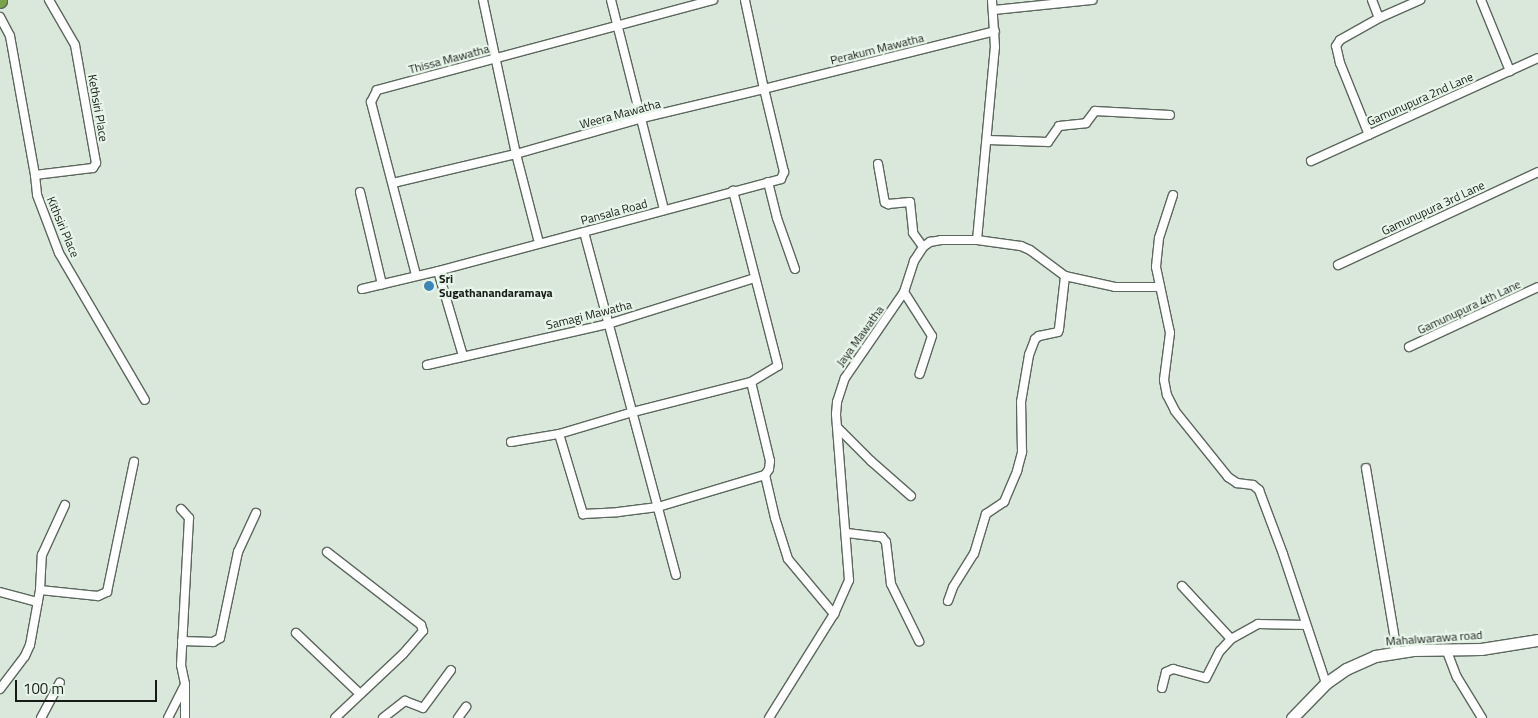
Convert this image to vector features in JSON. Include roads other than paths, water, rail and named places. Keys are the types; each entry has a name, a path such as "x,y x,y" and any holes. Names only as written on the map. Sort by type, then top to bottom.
{"street":[{"name":"Kethsiri Place","path":"35,175 93,168 96,163 76,45 49,0"},
{"path":"483,0 516,154 539,243"},
{"path":"611,0 664,209"},
{"name":"Thissa Mawatha","path":"416,276 371,102 373,96 382,88 713,0"},
{"path":"744,0 764,89"},
{"path":"976,240 988,140 995,31 992,0"},
{"path":"993,10 1092,0"},
{"path":"1372,0 1379,18"},
{"path":"1369,135 1340,63 1336,46 1340,40 1379,18 1420,0"},
{"path":"1481,0 1510,71"},
{"name":"Kithsiri Place","path":"0,17 10,36 37,195 59,253 145,400"},
{"name":"Perakum Mawatha","path":"764,89 995,31"},
{"name":"Gamunupura 2nd Lane","path":"1311,161 1538,58"},
{"name":"Weera Mawatha","path":"393,183 516,154 642,118 764,89"},
{"name":"Pansala Road","path":"362,289 438,271 781,179 784,172 764,89"},
{"path":"988,140 1048,142 1059,126 1086,123 1095,111 1170,115"},
{"path":"878,164 885,202 888,204 910,202 913,233 923,247 930,242 941,240 976,240 1021,246 1030,250 1065,276 1115,286 1160,288"},
{"name":"Gamunupura 3rd Lane","path":"1338,265 1538,172"},
{"path":"768,182 777,218 796,269"},
{"path":"511,442 559,434 633,412 751,382 778,366 733,191"},
{"path":"360,192 382,284"},
{"path":"1173,195 1159,238 1156,267 1170,333 1164,380 1167,395 1175,410 1228,477 1237,483 1253,484 1259,490 1283,554 1326,683"},
{"path":"584,232 676,576"},
{"name":"Jaya Mawatha","path":"769,718 834,614 849,580 837,402 844,378 904,292 914,262 923,247"},
{"path":"438,271 463,356"},
{"path":"948,601 953,586 974,554 986,514 1004,502 1017,471 1022,452 1021,402 1029,355 1035,339 1039,336 1058,332 1065,276"},
{"name":"Samagi Mawatha","path":"427,364 608,324 754,278"},
{"name":"Gamunupura 4th Lane","path":"1408,347 1538,287"},
{"path":"904,292 932,336 920,374"},
{"path":"559,434 583,514 658,507 765,475 769,469 770,461 751,382"},
{"path":"838,428 870,461 912,496"},
{"path":"40,590 98,596 107,592 134,462"},
{"path":"1366,468 1397,652"},
{"path":"765,475 779,533 788,559 834,614"},
{"path":"0,689 25,656 30,645 40,590 42,555 65,505"},
{"path":"181,509 189,518 181,665 185,684 185,718"},
{"path":"182,641 213,642 220,638 238,552 256,513"},
{"path":"847,532 882,537 886,542 891,584 919,641"},
{"path":"327,552 423,628 421,635 403,654 359,693 335,718"},
{"path":"1182,586 1231,639"},
{"path":"0,592 38,602"},
{"path":"1162,688 1166,672 1173,669 1206,678 1220,651 1231,639 1258,624 1306,625"},
{"path":"296,633 359,693"},
{"name":"Mahalwarawa road","path":"1292,718 1326,683 1362,662 1397,652 1488,648 1538,640"},
{"path":"1446,649 1457,677 1482,718"},
{"path":"383,718 405,701 423,708 451,670"},
{"path":"41,718 60,683"},
{"path":"168,718 185,684"},
{"path":"458,718 466,707"}],"place":[{"name":"Sri Sugathanandaramaya","path":"429,286"}]}
